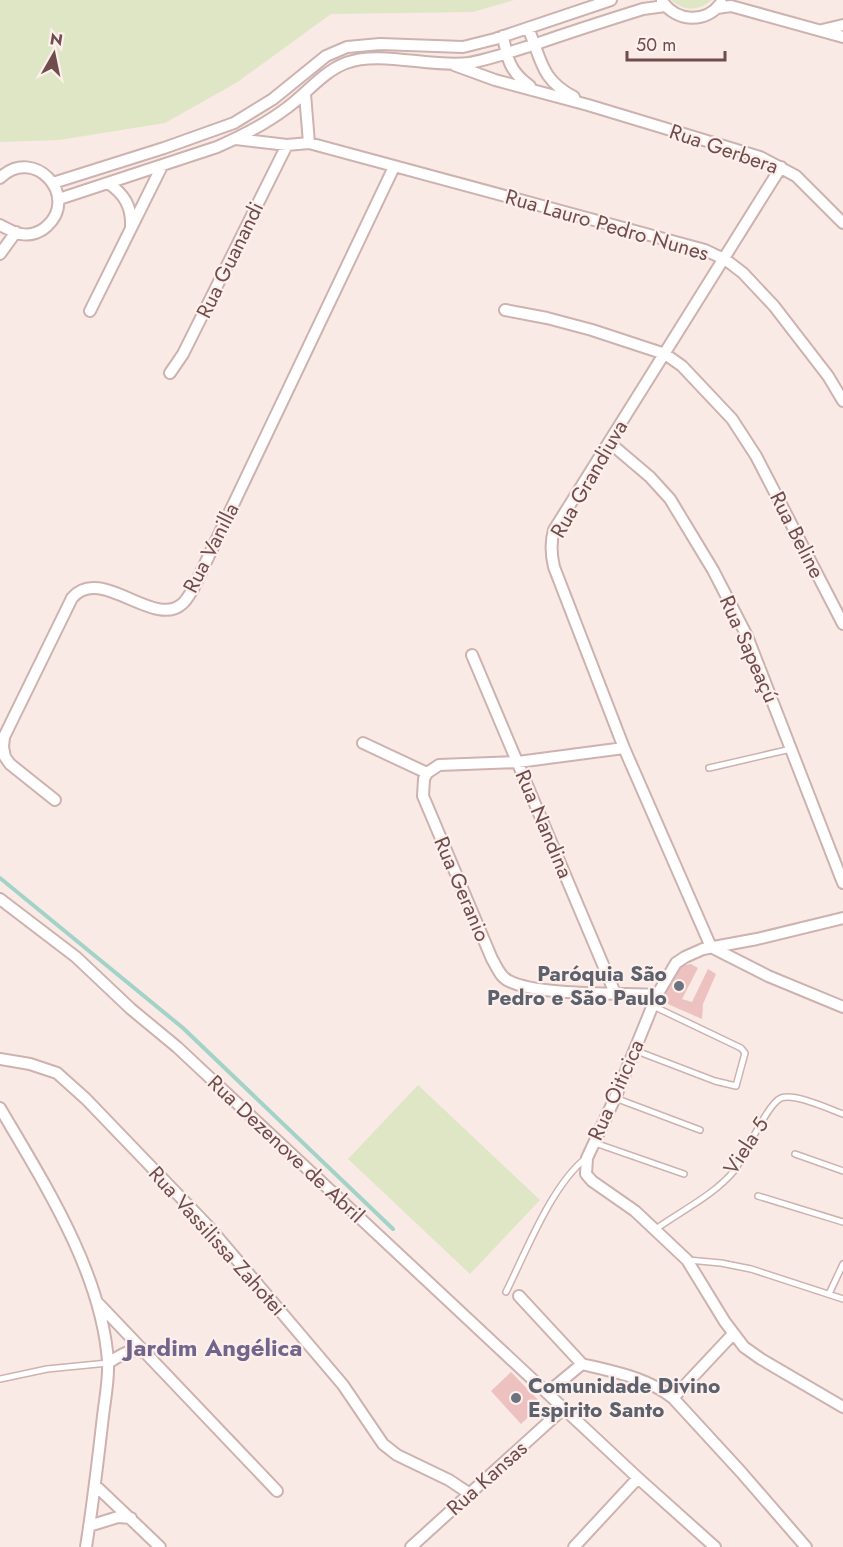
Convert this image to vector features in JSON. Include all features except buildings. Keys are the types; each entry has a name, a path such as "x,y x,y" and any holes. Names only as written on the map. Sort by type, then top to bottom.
{"street":[{"path":"53,183 234,123 273,99 326,56 347,47 380,44 463,46 503,36 611,0"},
{"path":"59,199 162,166 236,139 269,121 305,94 334,68 349,62 380,60 468,63 663,3 674,13 685,18 708,15 720,4 843,37"},
{"path":"819,30 843,25"},
{"name":"Rua Gerbera","path":"528,28 543,69 553,83 588,105"},
{"name":"Rua Gerbera","path":"503,36 511,67 519,78 537,90"},
{"name":"Rua Gerbera","path":"451,64 495,80 537,90 760,157 796,176 843,223"},
{"path":"305,94 309,143"},
{"name":"Rua Lauro Pedro Nunes","path":"236,139 287,145 309,143 687,243 724,259 743,273 774,306 828,376 843,401"},
{"name":"Rua Guanandi","path":"170,373 183,354 287,145"},
{"path":"90,311 162,166"},
{"name":"Rua Vanilla","path":"55,800 10,764 5,757 3,747 10,724 72,598 83,588 102,588 149,607 171,609 182,605 198,578 394,167"},
{"name":"Rua Grandiuva","path":"711,947 624,748 554,567 551,548 554,530 781,167"},
{"path":"0,178 16,168 37,169 53,183 59,199 56,214 51,223 42,230 32,234 21,234 0,225"},
{"path":"108,183 120,191 127,201 131,219 130,230"},
{"path":"0,254 16,232"},
{"path":"505,310 558,321 665,354"},
{"name":"Rua Beline","path":"665,354 695,379 732,419 767,477 843,624"},
{"name":"Rua Sapeaçú","path":"610,443 650,477 670,500 689,528 747,636 843,883"},
{"name":"Rua Nandina","path":"472,655 615,993"},
{"path":"363,743 427,773 432,767 448,763 518,762 624,748"},
{"name":"Rua Geranio","path":"427,773 423,788 425,803 501,976 520,986 615,993 655,1001"},
{"name":"Rua Dezenove de Abril","path":"0,899 76,957 131,1009 177,1047 638,1478 715,1547"},
{"name":"Rua Oiticica","path":"656,1229 592,1181 586,1174 587,1158 615,1098 655,1001 676,963 692,953 711,947 757,939 843,918"},
{"path":"711,947 768,976 843,1007"},
{"name":"Rua Vassilissa Zahotei","path":"0,1059 30,1064 57,1073 86,1099 217,1236 343,1385 383,1444 397,1455 435,1472 470,1494"},
{"path":"0,1108 4,1126 74,1243 96,1300 108,1363 96,1486 86,1547"},
{"path":"656,1229 687,1260 733,1334 744,1347 843,1407"},
{"path":"519,1296 582,1364 641,1379 660,1388 673,1398 806,1547"},
{"path":"96,1300 277,1491"},
{"path":"673,1398 733,1334"},
{"path":"108,1363 132,1350 147,1353"},
{"path":"547,1392 582,1364"},
{"name":"Rua Kansas","path":"411,1547 564,1408"},
{"path":"574,1547 638,1478"},
{"path":"96,1486 160,1547"},
{"path":"89,1526 117,1517 131,1518"}],"lane":[{"path":"709,768 791,749"},
{"path":"634,1050 715,1081 736,1086 745,1053 741,1048 655,1001"},
{"name":"Viela 5","path":"656,1229 720,1185 734,1171 771,1107 781,1098 794,1097 843,1114"},
{"path":"615,1098 700,1130"},
{"path":"594,1143 684,1174"},
{"path":"795,1154 843,1171"},
{"path":"506,1292 551,1203 574,1168 587,1158"},
{"path":"758,1196 843,1222"},
{"path":"687,1260 751,1269 843,1299"},
{"path":"829,1294 843,1264"},
{"path":"0,1379 47,1369 108,1363"}],"green space":[{"path":"0,0 514,0 473,12 331,14 236,83 165,123 59,140 0,142"},
{"path":"671,0 712,0 692,9 681,7"},
{"path":"418,1085 540,1200 470,1274 348,1159"}],"waterway":[{"path":"0,878 183,1028 393,1229"}],"place":[{"name":"Paróquia São Pedro e São Paulo","path":"679,986"},
{"name":"Comunidade Divino Espirito Santo","path":"516,1398"}],"district":[{"name":"Jardim Angélica","path":"214,1348"}]}
